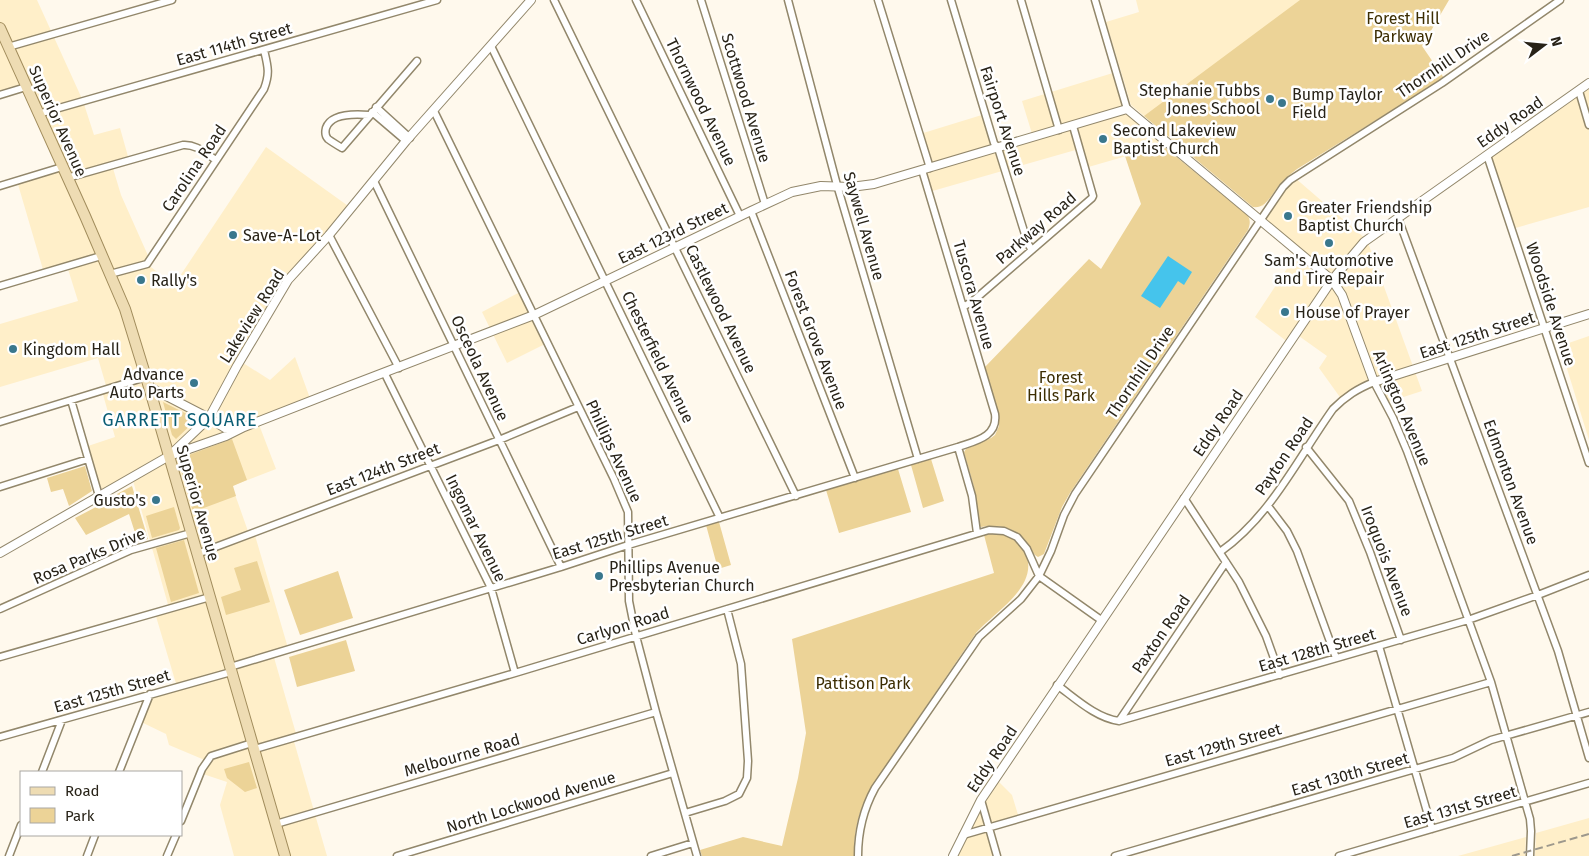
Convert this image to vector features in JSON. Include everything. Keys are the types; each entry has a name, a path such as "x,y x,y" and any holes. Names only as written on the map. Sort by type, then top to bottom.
{"main road":[{"name":"Superior Avenue","path":"0,28 125,309 148,382 285,856"}],"street":[{"path":"8,47 172,0"},
{"name":"East 114th Street","path":"38,114 437,0"},
{"name":"Lakeview Road","path":"0,554 169,456 209,418 237,366 288,280 329,235 408,140 530,0"},
{"name":"Castlewood Avenue","path":"554,0 796,496"},
{"name":"Thornwood Avenue","path":"636,0 740,216"},
{"name":"Scottwood Avenue","path":"700,0 765,204"},
{"name":"Saywell Avenue","path":"788,0 837,186 918,459"},
{"name":"Tuscora Avenue","path":"878,0 963,307 995,414 994,428"},
{"name":"Fairport Avenue","path":"951,0 994,143 998,148 1028,244 1032,250"},
{"path":"1021,0 1060,130"},
{"path":"1095,0 1127,109"},
{"name":"Thornhill Drive","path":"858,856 858,839 862,819 875,788 979,637 1021,599 1038,576 1051,551 1064,515 1075,494 1283,187 1290,180 1442,84 1560,0"},
{"name":"Chesterfield Avenue","path":"491,46 720,518"},
{"name":"Carolina Road","path":"110,274 147,264 264,89 269,67 264,50"},
{"path":"408,140 373,111 351,114 332,120 327,125 325,133 327,138 342,148 373,111 417,61"},
{"name":"Eddy Road","path":"953,856 981,800 1056,685 1332,280 1364,242 1589,83"},
{"path":"0,95 26,87"},
{"path":"1579,91 1589,124"},
{"name":"East 123rd Street","path":"169,456 226,436 244,427 534,316 792,192 822,186 851,187 874,184 1127,109"},
{"name":"Arlington Avenue","path":"1127,109 1332,280 1342,295 1374,382 1393,418 1407,451 1491,682 1526,802 1531,825 1530,856"},
{"name":"Phillips Avenue","path":"434,111 628,512 629,601 636,636 697,856"},
{"name":"Parkway Road","path":"963,307 973,302 1093,196 1073,126"},
{"path":"67,178 183,145 197,147 216,160"},
{"name":"Woodside Avenue","path":"1487,155 1589,463"},
{"path":"0,186 62,167"},
{"name":"Osceola Avenue","path":"374,181 561,567"},
{"name":"Forest Grove Avenue","path":"751,211 855,478"},
{"name":"Edmonton Avenue","path":"1398,218 1558,650 1589,758"},
{"path":"329,235 399,368"},
{"path":"0,286 101,256"},
{"name":"East 125th Street","path":"1374,382 1589,314"},
{"name":"Ingomar Avenue","path":"385,374 490,588 515,673"},
{"path":"0,422 71,400 148,382 229,429 244,427"},
{"name":"Payton Road","path":"1220,552 1237,540 1268,506 1333,409 1345,397 1374,382"},
{"path":"71,400 99,496"},
{"name":"East 124th Street","path":"197,554 499,440 578,407"},
{"name":"East 125th Street","path":"0,737 150,694 628,545 958,447 983,438 994,428"},
{"path":"958,447 972,496 977,533"},
{"name":"Iroquois Avenue","path":"1306,447 1349,501 1370,552 1401,640"},
{"path":"0,487 88,459"},
{"path":"1184,498 1239,582 1266,636 1280,674"},
{"path":"1268,506 1288,531 1297,551 1336,658"},
{"name":"Carlyon Road","path":"182,819 202,769 211,756 515,673 977,533 999,530 1010,533 1022,542 1038,576"},
{"name":"Rosa Parks Drive","path":"0,609 132,550 191,533"},
{"name":"Paxton Road","path":"1119,721 1226,562"},
{"name":"East 128th Street","path":"1119,721 1468,620 1538,596 1589,575"},
{"path":"1038,576 1101,620"},
{"path":"0,657 210,597"},
{"path":"685,813 725,801 739,794 747,778 748,761 741,664 727,609"},
{"path":"1379,646 1432,829"},
{"name":"East 129th Street","path":"963,835 1491,682"},
{"path":"1056,685 1108,720 1119,721"},
{"path":"119,771 150,694"},
{"name":"Melbourne Road","path":"276,824 656,712"},
{"name":"East 130th Street","path":"1115,856 1414,770 1453,758 1491,740 1589,712"},
{"path":"42,771 62,720"},
{"name":"North Lockwood Avenue","path":"397,856 674,773"},
{"name":"East 131st Street","path":"1339,856 1589,783"},
{"path":"981,800 997,856"},
{"path":"9,856 20,828"},
{"path":"87,856 95,836"},
{"path":"167,856 176,836"},
{"path":"651,856 694,843"}],"shaded area":[{"path":"0,0 37,0 83,101 94,135 120,128 129,160 112,165 121,195 150,260 147,264 174,285 266,147 351,208 288,280 240,361 270,380 295,357 311,401 258,422 276,469 232,486 249,534 254,532 288,648 273,654 297,737 293,738 327,856 234,856 220,805 227,782 200,773 207,761 169,745 166,734 139,721 150,694 177,687 155,613 169,608 132,477 99,496 85,447 115,437 102,391 107,389 98,358 0,387 0,324 78,301 67,266 44,273 17,181 62,167 26,87 0,95"},
{"name":"Bump Taylor Field","path":"1136,0 1345,0 1421,92 1297,169 1281,182 1263,206 1253,207 1131,105 1106,22 1139,12"},
{"path":"1116,72 1127,109 1168,144 1085,168 1079,149 929,192 922,170 930,168 920,134 985,114 998,148 1033,137 1022,101"},
{"path":"1589,83 1589,207 1512,229 1487,155"},
{"path":"1294,177 1367,240 1422,391 1385,403 1374,382 1342,400 1319,368 1327,356 1296,334 1289,343 1255,317 1298,252 1259,220"},
{"path":"522,291 547,343 507,363 482,312"},
{"path":"1589,336 1589,440 1560,346"},
{"path":"995,778 1012,795 1019,818 989,827 996,855 953,856"},
{"path":"1589,818 1589,856 1535,856 1536,833"},
{"path":"1526,837 1525,856 1458,856"}],"green space":[{"name":"Bump Taylor Field","path":"1300,0 1449,0 1422,46 1446,81 1423,95 1420,93 1297,169 1284,180 1266,202 1258,207 1253,207 1144,116"},
{"name":"Forest Hills Park","path":"1162,145 1247,215 1250,220 1249,228 1070,493 1062,507 1044,554 1038,557 1019,534 1008,528 979,526 974,487 964,452 966,449 991,438 995,435 999,426 999,417 984,368 1089,259 1101,269 1141,204 1125,156"},
{"path":"163,402 197,419 176,439 172,435"},
{"path":"232,439 247,480 233,486 236,496 193,512 178,459"},
{"path":"931,459 944,501 923,508 911,465"},
{"path":"85,466 92,491 69,506 63,489 51,492 47,478"},
{"path":"898,469 911,512 839,533 826,490"},
{"path":"132,486 148,539 138,542 129,514 86,535 75,518"},
{"path":"174,507 179,530 152,538 146,516"},
{"path":"719,522 731,565 718,569 706,525"},
{"name":"Pattison Park","path":"997,532 1013,539 1023,548 1028,564 1027,576 1013,597 976,633 870,789 862,806 858,822 854,856 702,856 700,850 743,837 782,846 798,778 806,733 792,639 994,573 984,535"},
{"path":"184,540 199,593 171,602 156,548"},
{"path":"257,561 270,602 226,615 221,597 241,590 234,568"},
{"path":"338,571 353,618 300,635 284,590"},
{"path":"346,640 355,671 297,687 289,657"},
{"path":"249,762 257,788 245,792 227,778 224,769"}],"water":[{"path":"1168,256 1192,272 1184,285 1178,281 1160,308 1141,296"}],"railway":[{"path":"1512,856 1589,834"}],"place":[{"name":"Stephanie Tubbs Jones School","path":"1270,99"},
{"name":"Bump Taylor Field","path":"1282,103"},
{"name":"Second Lakeview Baptist Church","path":"1103,139"},
{"name":"Greater Friendship Baptist Church","path":"1288,216"},
{"name":"Save-A-Lot","path":"233,235"},
{"name":"Sam's Automotive and Tire Repair","path":"1329,243"},
{"name":"Rally's","path":"141,280"},
{"name":"House of Prayer","path":"1285,312"},
{"name":"Kingdom Hall","path":"13,349"},
{"name":"Advance Auto Parts","path":"194,383"},
{"name":"Gusto's","path":"156,500"},
{"name":"Phillips Avenue Presbyterian Church","path":"599,576"}],"district":[{"name":"GARRETT SQUARE","path":"180,420"}],"park label":[{"name":"Forest Hill Parkway","path":"1403,27"}]}
